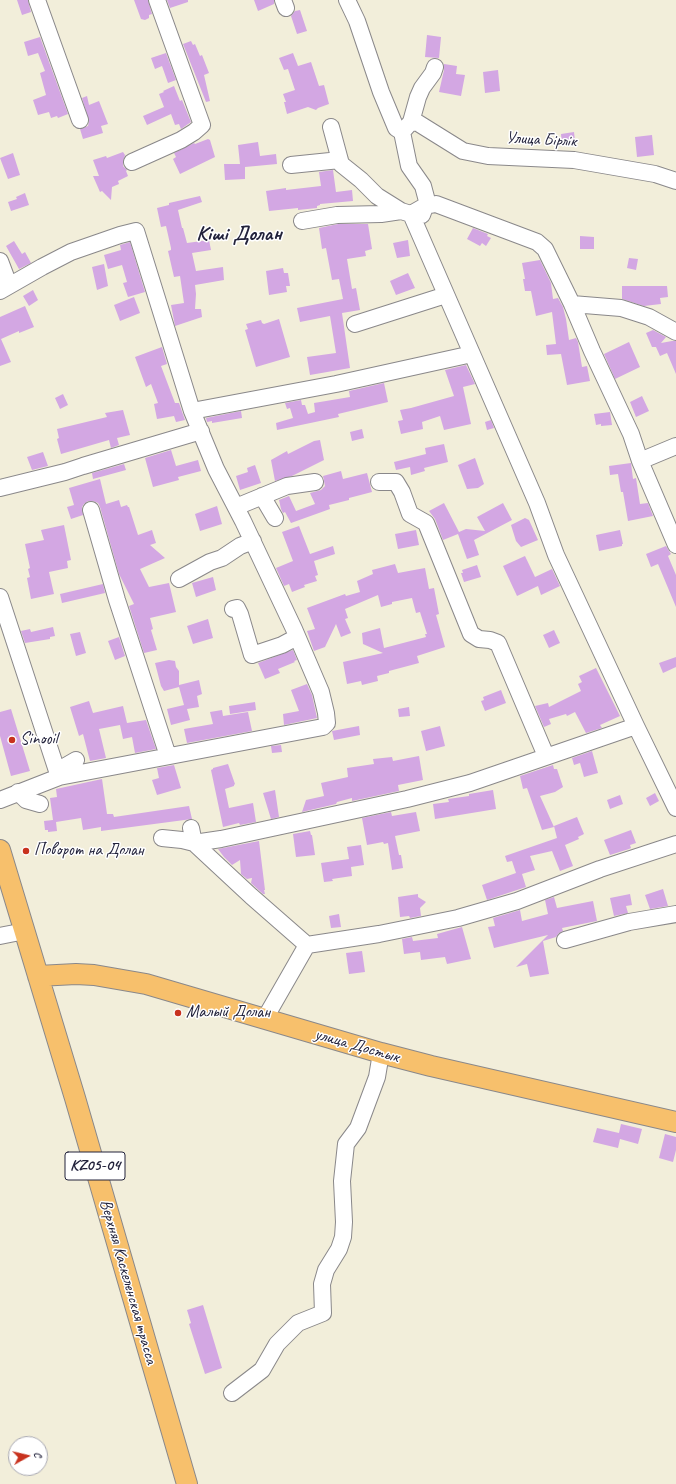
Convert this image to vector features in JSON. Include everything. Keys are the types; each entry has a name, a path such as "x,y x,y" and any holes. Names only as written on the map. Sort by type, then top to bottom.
{"main road":[{"name":"Верхняя Каскеленская трасса","path":"0,850 75,1098 187,1484"},
{"name":"улица Достык","path":"38,976 76,974 94,975 146,984 381,1054 676,1122"}],"street":[{"path":"37,0 80,120"},
{"path":"132,162 182,140 202,125 157,0"},
{"path":"347,0 357,22 381,92 396,128 406,127"},
{"path":"417,229 427,201 423,186 409,166 406,127 422,88 435,67"},
{"name":"Улица Бірлік","path":"406,127 418,123 463,151 488,156 574,160 654,174 676,181"},
{"path":"331,127 341,164 362,180 377,196 406,213 417,229 537,503 556,555 676,808"},
{"path":"291,165 340,160"},
{"path":"302,221 337,215 406,213 425,206 436,204 537,242 545,249 572,304 630,434 676,545"},
{"path":"0,261 5,288 71,252 120,234 136,231 192,411 216,469 253,541 297,637 321,692 326,713 327,723 324,727 168,756 58,774"},
{"path":"355,324 446,295"},
{"path":"572,304 621,308 649,318 676,332"},
{"path":"192,411 336,384 472,354"},
{"path":"0,488 65,472 201,431"},
{"path":"640,461 676,446"},
{"path":"236,508 288,486 315,482"},
{"path":"379,482 396,482 402,492 410,514 426,523 471,634 479,639 490,640 498,643 546,756"},
{"path":"262,496 275,518"},
{"path":"92,510 117,600 168,756"},
{"path":"179,579 210,562 222,558 240,546 253,541"},
{"path":"0,596 58,774"},
{"path":"234,609 237,608 240,614 252,655 282,645 297,637"},
{"path":"162,838 182,840 192,835 221,839 407,800 470,783 636,726"},
{"path":"0,800 58,774 76,760"},
{"path":"18,792 26,800 40,804"},
{"path":"192,835 251,896 307,945"},
{"path":"264,1020 307,945 379,934 466,916 517,901 600,869 676,844"},
{"path":"565,940 629,922 676,914"},
{"path":"0,936 25,931"},
{"path":"232,1393 262,1370 277,1344 298,1323 323,1313 322,1284 326,1270 339,1249 343,1237 344,1222 342,1181 346,1144 358,1128 377,1077 381,1054"}],"building":[{"path":"17,0 28,0 31,12 22,15"},
{"path":"134,0 148,0 152,14 149,15 149,18 145,20 141,19"},
{"path":"167,0 188,0 188,2 170,8"},
{"path":"254,0 274,0 274,4 258,11"},
{"path":"300,10 307,31 297,34 291,16 295,11"},
{"path":"427,35 441,37 439,58 425,57"},
{"path":"40,37 68,114 58,118 57,116 51,118 49,112 38,115 33,100 46,95 40,73 45,71 38,53 28,56 24,42"},
{"path":"191,41 193,45 195,44 200,56 202,55 209,73 204,75 210,101 206,102 183,44"},
{"path":"166,53 176,80 168,83 162,66 155,69 151,58"},
{"path":"293,53 298,66 311,62 319,86 324,85 329,104 316,110 308,107 287,114 284,102 286,102 283,94 295,90 288,69 284,70 279,58"},
{"path":"444,64 457,66 456,74 465,75 461,96 439,92"},
{"path":"498,70 500,91 485,93 483,72"},
{"path":"174,86 180,101 182,100 191,122 181,129 179,124 175,125 171,114 147,125 143,116 164,107 159,94"},
{"path":"87,96 89,105 99,101 108,124 101,126 103,133 83,139 80,129 88,126 89,121 82,98"},
{"path":"574,132 575,141 573,144 562,145 561,134"},
{"path":"652,135 654,155 637,157 635,137"},
{"path":"208,139 210,140 215,157 180,174 173,159 176,157 174,153 194,143 195,144"},
{"path":"258,142 260,156 276,154 277,164 245,167 245,179 225,180 224,164 240,164 238,145"},
{"path":"123,152 125,155 123,166 127,170 128,176 118,181 119,184 112,187 111,200 102,191 100,192 93,176 99,176 93,160 106,156 107,158"},
{"path":"13,153 20,175 8,179 0,158"},
{"path":"333,170 336,192 352,190 353,201 320,204 317,208 269,211 266,191 321,186 319,172"},
{"path":"25,193 29,205 11,211 8,202 17,199 16,197"},
{"path":"200,196 202,202 178,210 182,228 187,243 209,240 211,250 192,253 196,271 223,267 224,280 195,285 195,309 201,309 202,317 175,326 171,305 184,303 180,276 174,277 168,251 171,250 171,248 166,226 161,227 157,208 169,205 169,203"},
{"path":"338,224 368,224 372,249 365,251 366,256 347,259 352,289 356,288 360,310 342,313 350,368 310,375 307,357 336,353 330,316 300,322 297,308 343,299 339,279 332,280 326,248 322,249 319,228"},
{"path":"473,228 488,234 487,236 491,238 486,246 482,243 480,246 467,239"},
{"path":"580,236 594,237 594,249 580,249"},
{"path":"408,240 410,256 397,258 393,243"},
{"path":"14,241 22,254 25,252 31,263 19,269 6,246"},
{"path":"130,242 145,292 128,297 123,283 127,282 122,265 108,269 104,255 121,250 120,245"},
{"path":"629,258 638,259 636,270 627,268"},
{"path":"540,260 551,283 553,299 558,298 563,307 569,340 576,338 578,342 582,367 587,366 590,381 567,385 561,354 547,355 546,345 556,344 552,312 536,316 531,291 525,291 523,279 525,279 522,263"},
{"path":"104,264 108,286 97,290 92,267"},
{"path":"283,268 284,273 288,273 290,286 286,286 287,292 269,295 266,271"},
{"path":"408,273 415,288 396,295 390,281"},
{"path":"622,286 667,286 668,297 660,298 661,304 644,306 622,299"},
{"path":"33,290 38,300 29,306 23,296"},
{"path":"134,297 140,313 120,321 114,305"},
{"path":"25,306 34,327 19,333 19,331 1,339 11,362 0,366 0,317"},
{"path":"279,319 290,357 256,367 245,330 248,329 246,324 261,320 264,324"},
{"path":"653,330 666,337 661,343 676,341 676,374 667,353 660,356 656,347 652,347 646,333"},
{"path":"629,342 640,367 615,379 604,354"},
{"path":"162,347 167,364 161,366 175,403 179,403 185,420 176,422 174,416 157,419 154,404 158,403 151,384 146,387 135,357"},
{"path":"466,365 475,384 463,387 471,424 444,430 440,416 422,422 423,429 401,434 398,421 403,420 400,410 454,396 445,370"},
{"path":"384,383 388,402 338,414 339,417 277,430 276,423 293,418 290,408 287,409 285,403 301,400 302,405 305,405 308,414 315,412 314,403 350,397 349,391"},
{"path":"63,394 68,405 60,409 55,398"},
{"path":"642,396 649,411 636,417 630,402"},
{"path":"123,410 130,435 117,438 119,445 111,448 109,440 61,454 57,439 59,438 57,429 107,417 105,413"},
{"path":"241,411 242,418 212,423 212,421 207,422 206,418"},
{"path":"610,412 612,425 596,425 594,414"},
{"path":"491,420 494,428 487,430 485,422"},
{"path":"362,429 364,438 352,441 350,432"},
{"path":"320,440 324,460 292,476 275,481 271,460 287,451 288,454 314,441"},
{"path":"444,444 448,462 424,468 425,471 411,475 410,467 396,470 394,462 426,454 425,448"},
{"path":"171,450 176,466 198,460 201,471 178,477 179,480 153,487 145,458"},
{"path":"43,452 48,466 32,470 27,457"},
{"path":"475,458 484,484 478,488 467,489 458,465"},
{"path":"631,463 633,479 636,478 640,504 648,503 653,516 628,521 618,474 610,475 609,466"},
{"path":"124,464 126,470 93,479 92,473"},
{"path":"255,465 261,483 240,490 236,476 248,472 247,468"},
{"path":"341,471 343,479 367,473 372,492 329,505 330,509 291,523 285,512 283,513 279,500 289,496 296,511 315,504 310,493 321,490 325,486 323,476"},
{"path":"100,479 106,504 119,500 121,507 127,505 138,535 152,530 156,543 150,545 165,558 140,569 149,587 169,583 176,612 150,618 153,629 151,630 157,650 144,653 129,606 134,604 119,574 98,503 88,501 82,507 83,515 71,519 67,507 74,505 69,488"},
{"path":"444,503 459,532 466,529 485,531 477,517 503,503 512,520 474,540 479,555 467,559 458,534 443,540 435,519 429,511"},
{"path":"217,506 222,524 200,531 195,514"},
{"path":"525,518 529,520 538,540 521,547 516,541 511,525"},
{"path":"64,525 71,560 67,561 68,568 49,572 54,594 31,599 27,578 30,577 28,569 30,568 25,544 44,540 41,530"},
{"path":"299,526 310,554 333,546 335,554 314,561 318,575 315,576 317,581 304,585 305,587 292,592 289,584 284,586 276,568 293,561 282,532"},
{"path":"416,530 419,545 398,549 395,534"},
{"path":"620,530 623,544 622,546 599,551 596,535"},
{"path":"666,546 671,554 668,556 676,575 676,607 658,564 651,567 646,554"},
{"path":"525,556 535,577 552,569 560,586 541,595 538,586 517,596 503,566"},
{"path":"395,564 398,573 425,568 429,589 434,588 439,614 436,615 445,647 417,656 419,663 389,671 389,673 377,676 378,681 362,685 361,681 347,684 343,662 383,653 363,644 362,633 380,628 384,648 426,637 425,634 427,634 420,612 416,613 412,598 392,602 392,604 381,607 378,595 345,609 348,618 345,619 351,633 341,637 336,624 325,647 314,651 307,631 315,629 307,608 345,594 346,596 360,592 357,581 373,574 372,570"},
{"path":"477,565 481,577 464,582 461,573 463,573 462,570"},
{"path":"213,577 216,590 196,597 192,583"},
{"path":"103,584 105,593 62,603 60,594"},
{"path":"208,619 213,638 193,644 187,626"},
{"path":"53,627 55,636 50,637 50,639 25,643 21,631 30,629 31,632"},
{"path":"554,630 560,643 549,648 543,635"},
{"path":"80,632 86,653 76,656 70,634"},
{"path":"119,637 125,656 115,660 108,641"},
{"path":"293,650 297,660 278,669 280,673 265,679 258,663"},
{"path":"676,657 676,667 663,673 659,663"},
{"path":"169,660 175,661 176,667 179,671 179,685 199,680 202,694 197,696 199,707 187,709 190,720 171,725 167,709 184,705 179,687 164,691 161,686 155,663"},
{"path":"596,668 620,716 600,725 602,728 586,733 575,712 567,716 566,714 549,719 551,724 544,727 535,706 548,703 549,707 581,691 578,684 582,682 579,676"},
{"path":"307,684 312,695 317,718 284,725 283,714 299,711 291,690"},
{"path":"501,690 506,703 485,711 481,701 484,700 483,697"},
{"path":"89,701 93,713 123,706 127,723 146,720 156,749 135,753 132,737 123,739 120,725 99,729 106,758 90,761 83,734 79,736 70,707"},
{"path":"255,702 256,710 230,714 229,706"},
{"path":"409,707 410,716 399,717 398,709"},
{"path":"11,709 30,771 11,776 0,736 0,712"},
{"path":"222,710 223,716 248,712 252,731 187,743 184,729 213,724 210,712"},
{"path":"359,726 360,735 334,740 332,731"},
{"path":"440,726 445,746 426,751 421,731"},
{"path":"281,745 282,752 272,753 271,746"},
{"path":"592,751 598,773 584,777 580,763 574,765 572,758"},
{"path":"419,756 423,780 398,785 399,791 352,801 352,798 337,802 336,804 302,812 306,800 324,796 321,783 348,777 347,768 374,764 373,759 392,757 393,761"},
{"path":"228,764 235,784 234,786 225,789 229,808 253,803 256,822 240,825 239,823 223,827 211,770 213,768"},
{"path":"174,765 181,788 157,795 152,780 159,778 157,768"},
{"path":"553,765 554,769 557,769 563,787 555,792 540,796 554,827 542,830 527,788 523,789 520,776"},
{"path":"102,779 107,814 113,814 114,817 189,806 192,819 101,831 101,827 83,830 81,818 56,822 57,831 48,832 48,830 45,830 44,821 53,820 50,798 57,797 56,789"},
{"path":"275,790 279,817 271,819 263,793"},
{"path":"493,790 496,809 435,819 433,804 449,802 448,799"},
{"path":"655,793 659,801 650,806 646,798"},
{"path":"620,795 623,804 610,809 607,800"},
{"path":"391,812 392,816 416,812 420,831 395,836 399,855 401,855 403,868 392,870 388,843 384,844 383,842 367,845 362,818"},
{"path":"577,817 584,834 578,837 579,839 565,845 573,866 560,871 552,851 530,856 535,870 522,874 526,887 487,900 482,885 516,873 512,861 507,862 505,856 557,838 554,826"},
{"path":"631,830 636,843 630,845 631,848 629,849 610,855 604,840"},
{"path":"310,831 315,855 296,857 293,834"},
{"path":"259,841 265,894 263,894 251,883 252,878 247,879 241,874 240,860 232,865 218,849"},
{"path":"361,845 364,865 351,867 352,876 332,879 333,881 324,882 321,863 349,859 347,847"},
{"path":"663,889 668,906 650,909 645,895"},
{"path":"418,894 418,897 426,902 420,908 421,916 410,918 409,916 400,917 398,897"},
{"path":"630,894 632,905 626,906 628,913 614,916 610,898"},
{"path":"554,897 557,908 593,901 597,921 562,928 563,931 556,937 543,941 549,974 530,977 527,964 516,967 548,935 494,948 488,927 495,926 493,918 520,910 522,921 548,914 545,900"},
{"path":"339,914 341,927 331,928 329,916"},
{"path":"462,927 471,959 447,964 445,957 421,960 420,952 404,954 402,939 412,937 413,941 438,938 437,934"},
{"path":"362,951 365,972 349,974 346,953"},
{"path":"621,1124 642,1129 638,1144 620,1139 618,1148 593,1142 597,1128 619,1133"},
{"path":"665,1134 676,1137 676,1150 673,1162 659,1158"},
{"path":"203,1305 222,1368 205,1374 189,1324 191,1323 187,1310"}],"place":[{"name":"Sinooil","path":"12,740"},
{"name":"Поворот на Долан","path":"26,851"},
{"name":"Малый Долан","path":"178,1013"}],"district":[{"name":"Кіші Долан","path":"239,234"}]}
